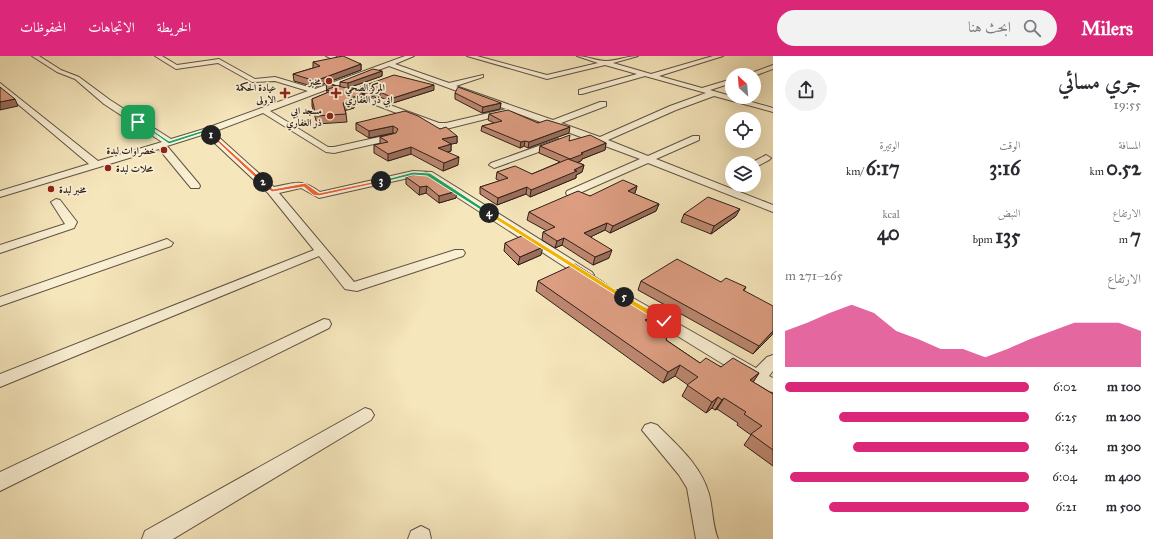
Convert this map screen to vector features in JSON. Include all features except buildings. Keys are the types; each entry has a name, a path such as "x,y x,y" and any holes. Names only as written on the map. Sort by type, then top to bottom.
{"street":[{"path":"34,56 59,71 77,78 107,102 165,144 195,186"},
{"path":"158,56 176,67 222,61 254,81 274,79 315,91"},
{"path":"329,56 337,59"},
{"path":"0,194 207,131 411,56"},
{"path":"470,56 547,78 635,56"},
{"path":"580,56 773,110"},
{"path":"582,92 720,56"},
{"path":"388,64 582,133 773,209"},
{"path":"761,71 773,67"},
{"path":"392,76 406,71"},
{"path":"447,86 481,76"},
{"path":"703,90 725,83"},
{"path":"0,85 98,165"},
{"path":"327,87 352,91 438,126 446,126 514,109"},
{"path":"600,140 673,108 714,93"},
{"path":"761,107 773,102"},
{"path":"553,123 603,104"},
{"path":"263,110 326,149 334,150 393,137"},
{"path":"207,131 272,191 350,286 353,287 459,253"},
{"path":"494,165 582,133"},
{"path":"571,193 696,138"},
{"path":"761,161 766,158"},
{"path":"272,191 301,185 306,186 314,194 319,195 413,174 428,174 596,281"},
{"path":"719,187 725,183"},
{"path":"0,249 70,226 71,222 56,202"},
{"path":"0,302 167,243"},
{"path":"0,381 321,251"},
{"path":"610,289 773,386"},
{"path":"0,482 324,324"},
{"path":"758,377 773,361"},
{"path":"153,539 365,415"},
{"path":"651,430 694,481 699,494 702,526 707,539"}],"place":[{"name":"مخبز","path":"329,81"},
{"name":"عيادة الحكمة الاولى","path":"285,93"},
{"name":"المركز الصحي ابي ذر الغفاري","path":"336,93"},
{"name":"مسجد ابي ذر الغفاري","path":"330,116"},
{"name":"خضراوات لبدة","path":"164,150"},
{"name":"محلات لبدة","path":"108,168"},
{"name":"مخبر لبدة","path":"51,189"}],"route":[{"path":"138,122 169,142 207,131 272,191 305,185 314,194 319,195 413,174 428,174 569,265 664,321"}]}
